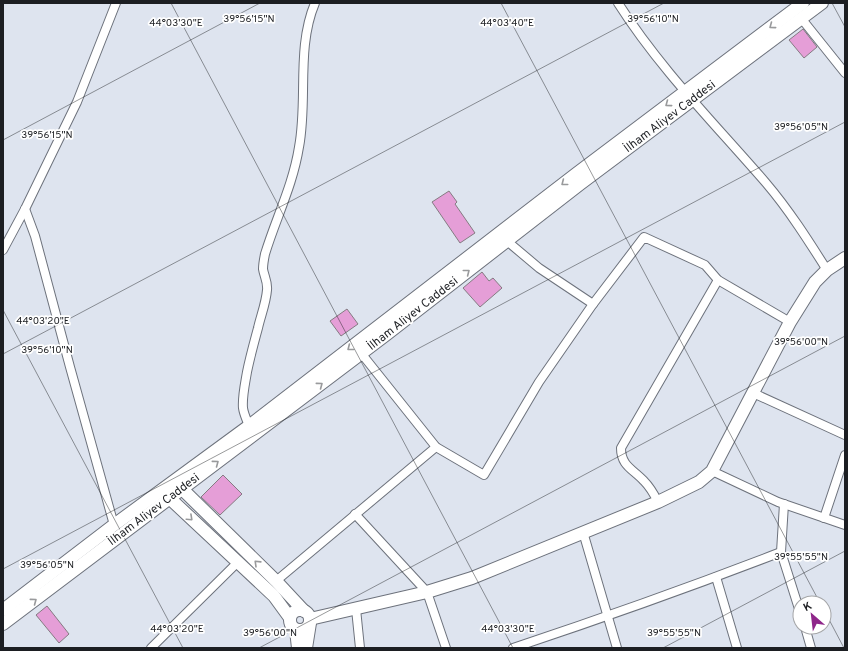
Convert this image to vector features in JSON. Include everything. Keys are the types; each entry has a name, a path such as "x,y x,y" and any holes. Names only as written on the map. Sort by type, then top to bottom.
{"main road":[{"name":"İlham Aliyev Caddesi","path":"178,485 361,354 580,184 803,3"},
{"name":"İlham Aliyev Caddesi","path":"3,624 166,495 249,426 576,174 822,3"},
{"path":"308,617 356,609 427,592 472,578 658,502 699,482 712,471 790,322 815,282 827,270 845,258"},
{"path":"178,485 276,581 308,617 306,648"},
{"name":"İlham Aliyev Caddesi","path":"3,610 114,525 166,495"},
{"path":"166,495 274,596 290,618"},
{"path":"298,648 296,630 291,626 290,618 292,613 301,610 308,617"},
{"path":"296,630 306,628 308,617"}],"street":[{"path":"3,250 25,209 77,102 116,3"},
{"path":"249,426 243,409 243,403 246,375 267,288 263,270 264,255 292,178 300,146 306,38 310,15 315,3"},
{"path":"618,3 647,45 689,96 778,198 827,270"},
{"path":"802,18 845,73"},
{"path":"25,209 35,236 114,525"},
{"path":"361,354 436,447 484,476 539,382 593,304 644,237 705,265 718,280 790,322"},
{"path":"507,241 539,268 593,304"},
{"path":"658,502 643,479 623,462 621,448 718,280"},
{"path":"753,393 845,435"},
{"path":"276,581 436,447"},
{"path":"824,518 845,455"},
{"path":"712,471 784,504 845,525"},
{"path":"784,504 781,552 795,595"},
{"path":"355,514 427,592 446,648"},
{"path":"582,532 617,648"},
{"path":"514,648 608,616 781,552"},
{"path":"151,648 238,562"},
{"path":"716,577 737,648"},
{"path":"356,609 360,648"},
{"path":"807,635 811,648"}],"building":[{"path":"803,29 817,47 804,58 789,40"},
{"path":"449,191 457,202 455,204 475,233 460,243 432,202"},
{"path":"482,272 489,281 493,278 502,288 480,307 463,288"},
{"path":"347,309 358,324 341,336 330,321"},
{"path":"223,475 242,494 220,515 201,497"},
{"path":"47,606 69,634 59,643 36,615"}]}
